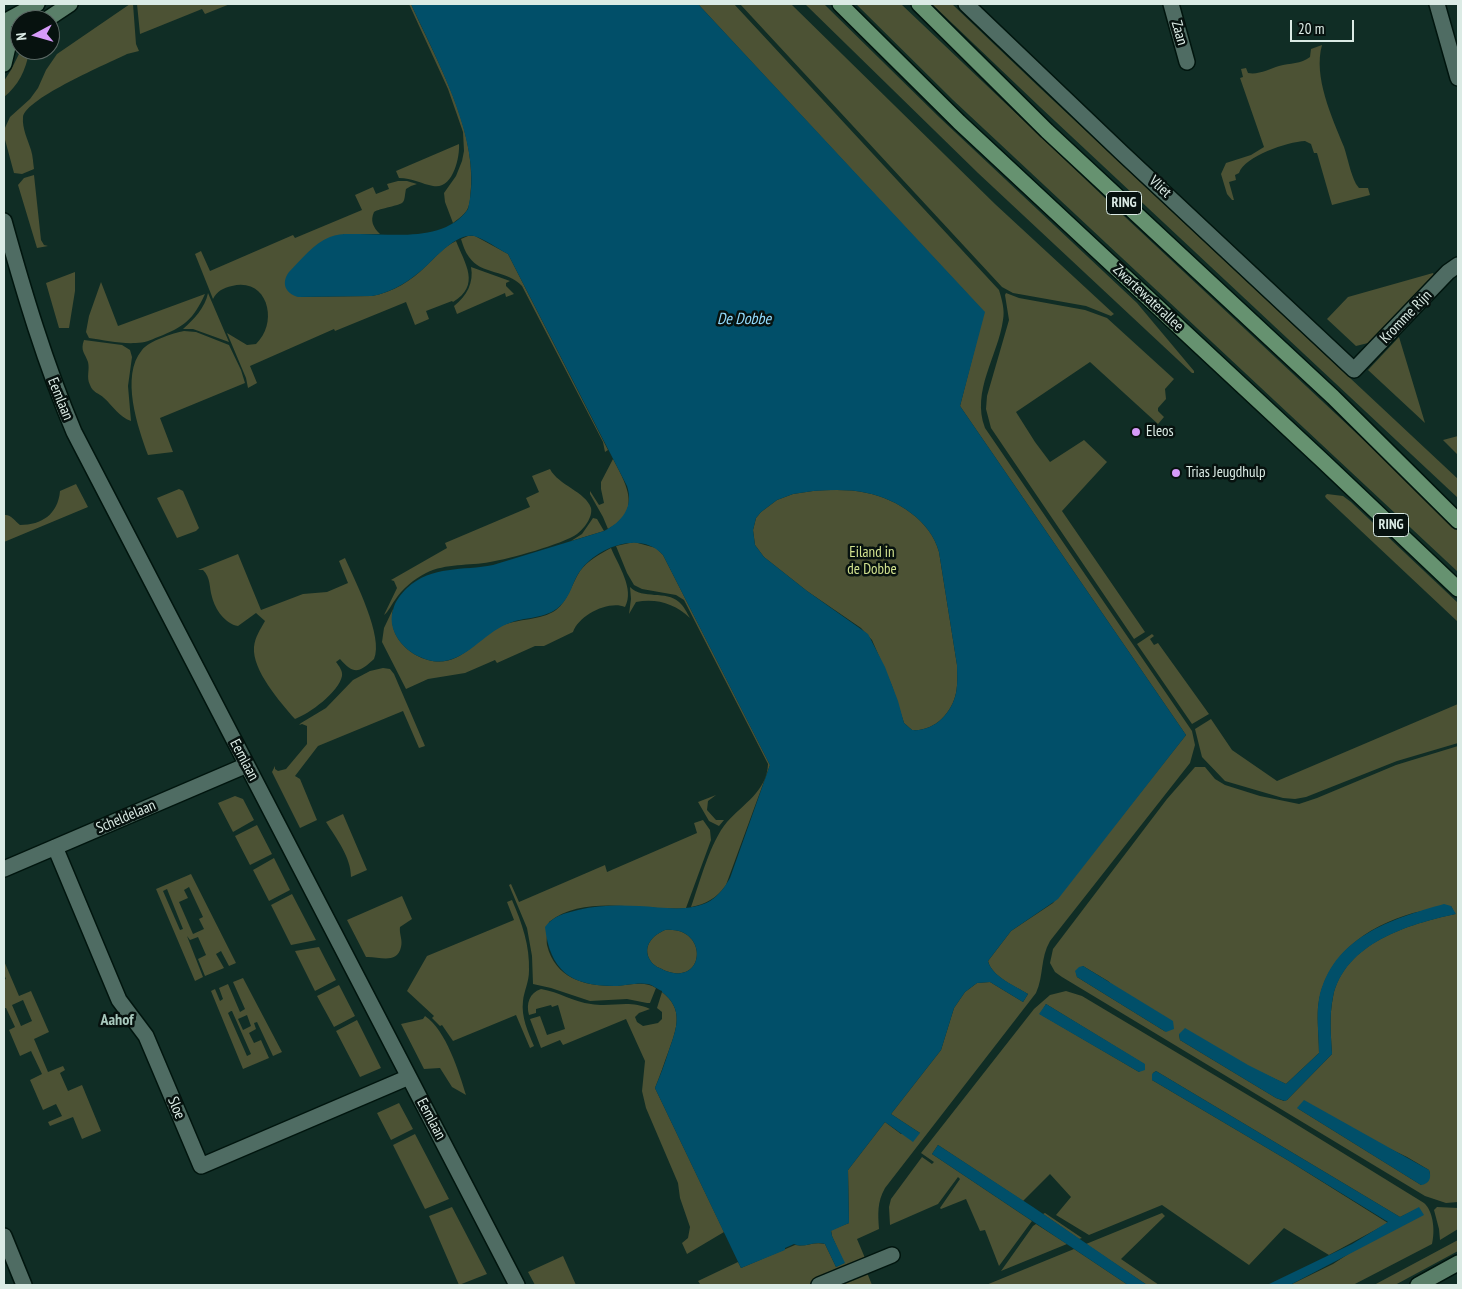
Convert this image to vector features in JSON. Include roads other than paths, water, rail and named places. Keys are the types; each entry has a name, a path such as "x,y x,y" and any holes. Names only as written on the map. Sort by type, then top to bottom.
{"main road":[{"name":"Zwartewaterallee","path":"840,4 959,122 1458,589"},
{"name":"RING","path":"919,4 1047,131 1333,397 1458,521"}],"street":[{"path":"4,22 37,4"},
{"name":"Vliet","path":"966,4 1354,370"},
{"name":"Zaan","path":"1170,4 1187,62"},
{"path":"1436,4 1455,52 1458,78"},
{"path":"4,64 10,34"},
{"name":"Eemlaan","path":"4,221 54,386 74,432 517,1285"},
{"name":"Kromme Rijn","path":"1354,370 1448,272 1458,265"},
{"name":"Scheldelaan","path":"4,869 247,766"},
{"name":"Sloe","path":"55,848 119,1000 146,1036 201,1166 409,1077"},
{"path":"4,1236 24,1285"},
{"path":"819,1285 892,1255"},
{"path":"1418,1285 1458,1263"}],"water":[{"name":"De Dobbe","path":"411,4 698,4 985,312 960,406 1186,735 1058,899 1011,931 988,961 994,972 1028,994 1023,1002 990,982 977,983 965,992 954,1008 941,1050 891,1114 920,1133 913,1142 885,1122 848,1170 849,1223 831,1231 845,1263 836,1267 825,1244 816,1243 802,1246 794,1244 785,1248 785,1250 741,1268 655,1088 676,1026 677,1019 674,1005 662,991 652,985 640,983 614,986 599,985 574,979 557,965 548,942 545,927 548,923 573,911 593,907 616,906 684,908 702,905 713,899 722,891 730,878 770,765 663,555 654,548 643,544 632,543 608,549 588,562 580,571 567,598 560,606 548,614 507,624 497,629 470,650 450,660 428,660 417,656 402,644 393,628 392,615 398,598 417,581 437,572 493,565 604,531 621,518 628,507 629,501 627,486 508,254 478,237 466,236 443,250 406,282 378,295 298,297 287,290 285,280 289,272 313,248 330,237 345,234 403,235 433,231 446,227 458,220 468,209 471,184 470,158 464,131 445,77","holes":["813,491 854,491 890,500 921,521 935,541 939,552 957,665 957,686 951,708 941,720 928,728 912,730 904,723 885,667 868,634 807,591 764,557 755,545 753,530 756,518 761,512 777,500 793,494","665,930 679,931 689,937 695,945 697,955 695,964 689,970 679,973 666,971 651,962 647,950 648,946 656,935"]},
{"path":"1444,904 1451,906 1456,914 1400,930 1381,939 1351,963 1340,978 1333,997 1331,1018 1332,1054 1287,1100 1276,1098 1180,1040 1179,1034 1185,1028 1248,1065 1286,1084 1319,1053 1319,999 1326,978 1337,960 1350,946 1366,934 1385,924"},
{"path":"1083,966 1173,1021 1174,1029 1166,1032 1077,977 1075,971"},
{"path":"1046,1004 1145,1064 1145,1070 1139,1072 1039,1014"},
{"path":"1156,1071 1400,1217 1419,1207 1424,1215 1290,1285 1267,1285 1352,1244 1388,1222 1152,1080 1152,1074"},
{"path":"1304,1100 1429,1170 1429,1180 1421,1185 1297,1108"},
{"path":"938,1145 1147,1285 1128,1285 932,1154"}],"place":[{"name":"Eleos","path":"1136,432"},
{"name":"Trias Jeugdhulp","path":"1176,473"}],"district":[{"name":"Aahof","path":"117,1020"}],"park label":[{"name":"Eiland in de Dobbe","path":"872,562"}]}
